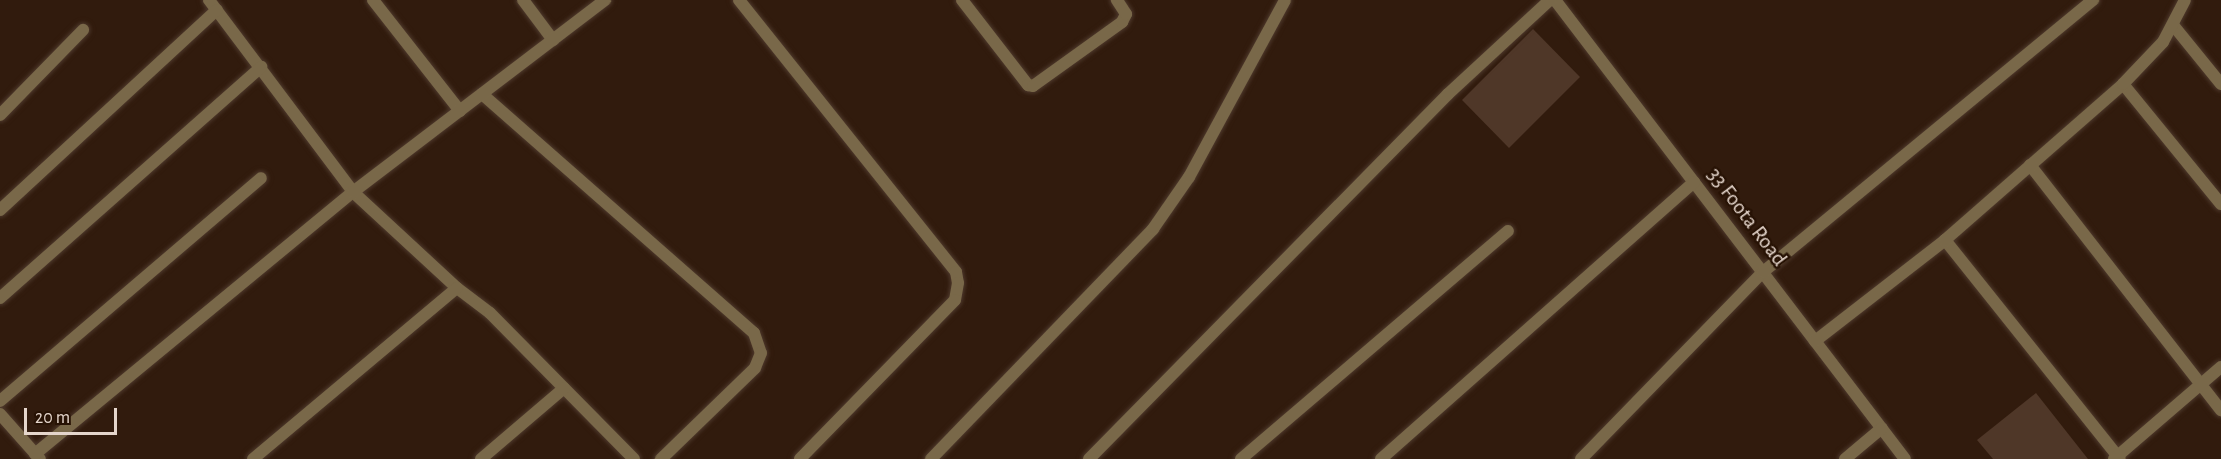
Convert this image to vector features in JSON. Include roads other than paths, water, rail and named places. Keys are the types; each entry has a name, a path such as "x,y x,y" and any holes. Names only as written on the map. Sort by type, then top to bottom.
{"street":[{"path":"209,0 353,192 457,288 490,313 634,459"},
{"path":"373,0 460,111"},
{"path":"523,0 553,40"},
{"path":"0,414 37,457 353,192 605,0"},
{"path":"739,0 956,272 958,284 955,300 800,459"},
{"path":"962,0 1028,85 1033,86 1122,22 1126,14 1117,0"},
{"path":"931,459 1153,229 1189,177 1285,0"},
{"path":"1089,459 1448,94 1550,0"},
{"name":"33 Foota Road","path":"1555,0 1905,459"},
{"path":"1581,459 1763,272 2093,0"},
{"path":"1815,341 1945,240 2123,84 2152,56 2173,25 2185,0"},
{"path":"0,210 217,10"},
{"path":"2173,25 2221,84"},
{"path":"0,115 83,30"},
{"path":"0,298 261,67"},
{"path":"2123,84 2221,204"},
{"path":"482,94 754,333 761,353 755,368 661,459"},
{"path":"2030,165 2221,410"},
{"path":"0,400 261,178"},
{"path":"1382,459 1694,182"},
{"path":"1241,459 1508,231"},
{"path":"1945,240 2117,458 2221,367"},
{"path":"253,459 457,288"},
{"path":"481,459 564,388"},
{"path":"1845,459 1882,428"}]}
